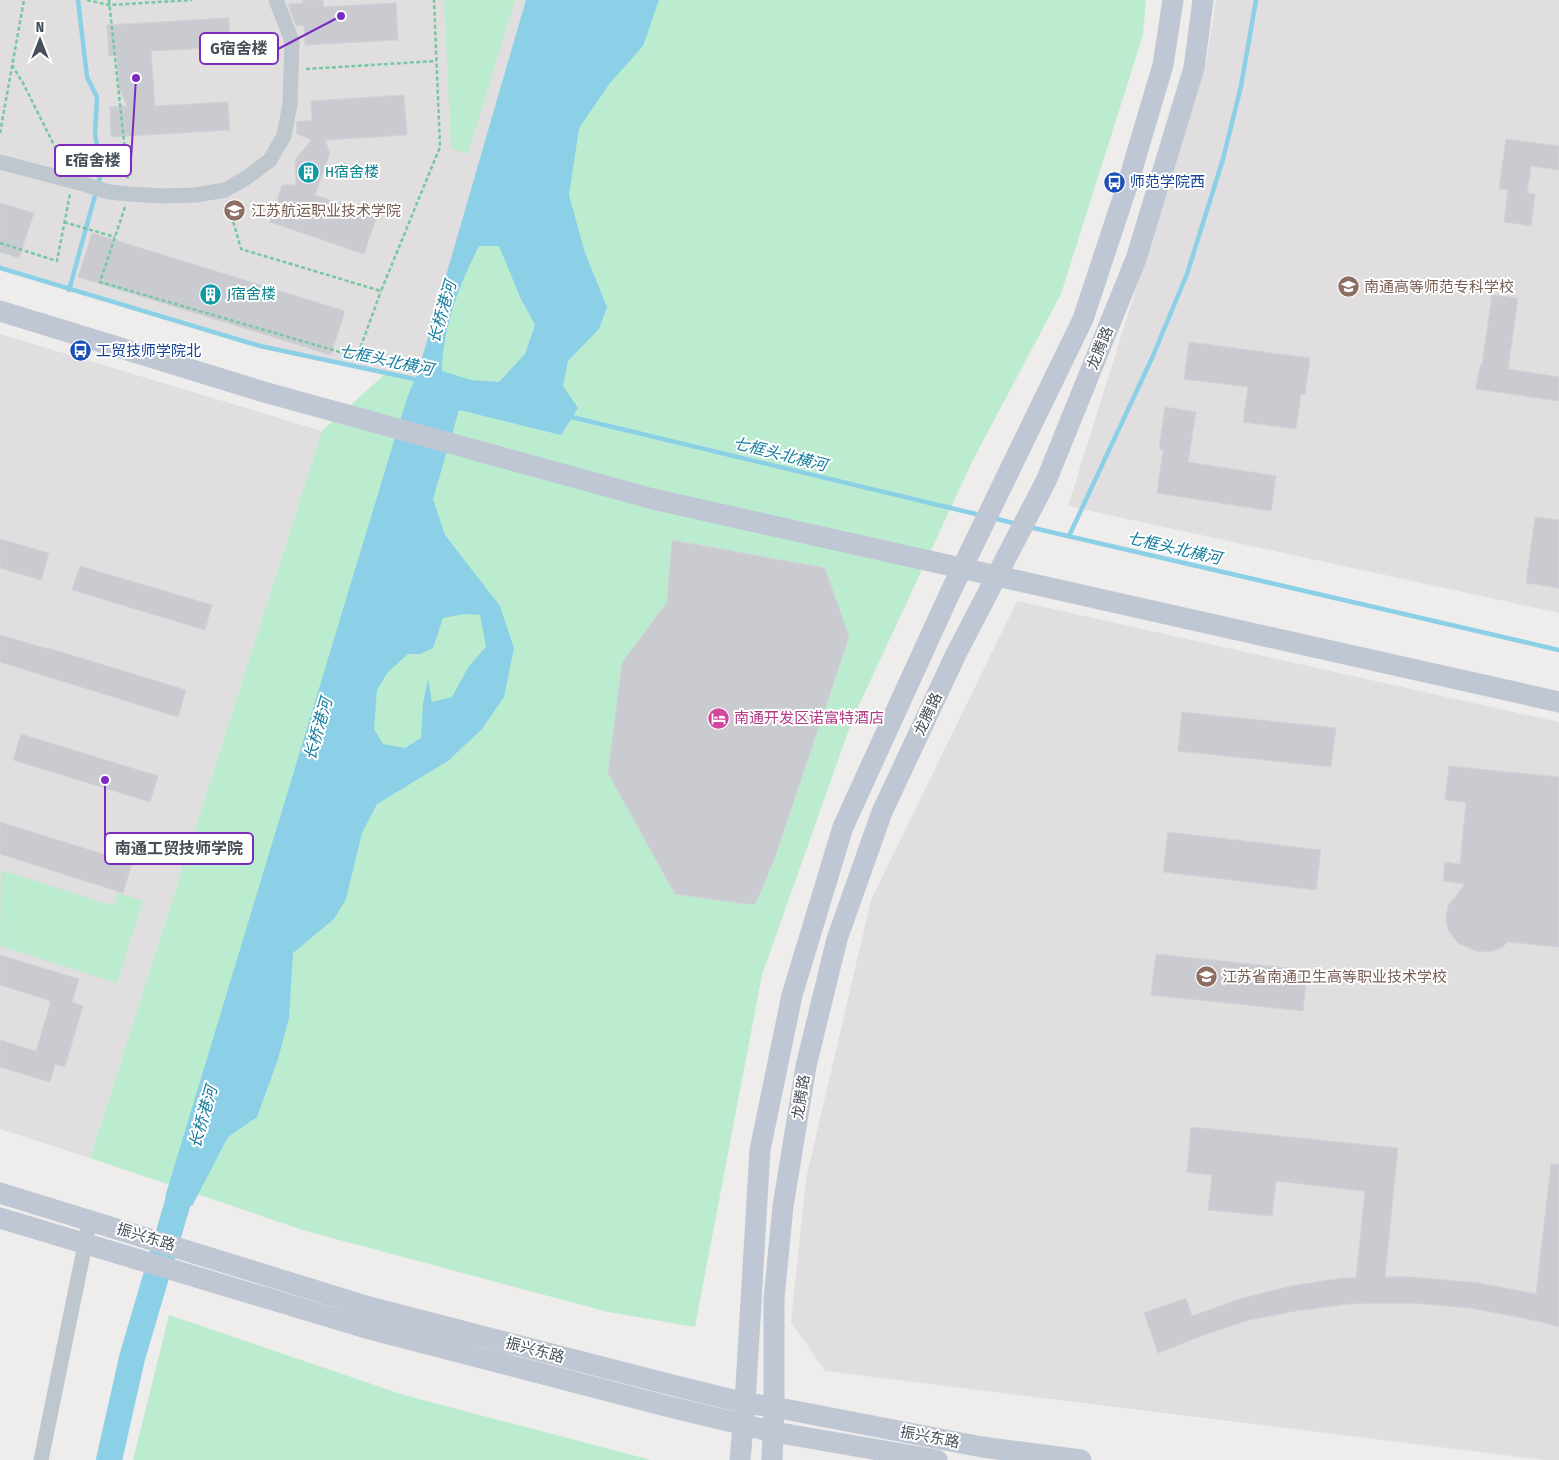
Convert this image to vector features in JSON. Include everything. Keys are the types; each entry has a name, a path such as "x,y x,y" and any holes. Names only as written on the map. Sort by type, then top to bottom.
{"main road":[{"name":"龙腾路","path":"740,1460 760,1150 792,994 843,827 963,566 1086,310 1128,183 1163,64 1173,0"},
{"name":"龙腾路","path":"772,1460 774,1432 774,1298 783,1206 806,1066 838,939 882,812 956,654 1046,481 1136,259 1194,68 1204,0"},
{"path":"0,311 255,389 653,499 963,566 1559,702"},
{"name":"振兴东路","path":"0,1192 369,1307 745,1403 982,1447 1081,1460"},
{"name":"振兴东路","path":"0,1218 366,1328 774,1432 937,1460"}],"street":[{"path":"0,162 109,192 129,194 196,195 225,190 246,178 270,160 284,136 290,104 292,41 276,0"},
{"path":"41,1460 90,1220"}],"path":[{"path":"0,133 24,0"},
{"path":"87,0 109,5 192,0"},
{"path":"109,0 129,194 100,282 357,357 381,291 440,147 434,0"},
{"path":"292,70 436,61"},
{"path":"0,243 57,261 64,222 79,183 39,117 12,65"},
{"path":"225,190 241,249 381,291"},
{"path":"64,222 115,237"}],"shaded area":[{"name":"江苏航运职业技术学院","path":"0,0 534,0 420,380 260,346 0,268"},
{"name":"南通高等师范专科学校","path":"1216,0 1559,0 1559,613 1068,506 1205,68"},
{"path":"0,334 322,431 90,1158 0,1129"},
{"name":"江苏省南通卫生高等职业技术学校","path":"1017,601 1559,722 1559,1460 1544,1460 825,1371 791,1322 806,1179 871,900"}],"green space":[{"path":"444,0 515,0 468,154 451,148"},
{"path":"534,0 1146,0 1143,35 1061,294 973,460 853,718 762,975 695,1327 608,1312 306,1231 90,1158 322,431 386,373 420,380"},
{"path":"1,870 114,906 118,893 143,901 117,983 0,946"},
{"path":"169,1315 404,1395 651,1460 133,1460"}],"water":[{"path":"526,0 659,0 643,46 610,83 579,128 569,195 585,253 607,307 599,329 568,361 563,386 578,408 561,435 459,410 433,499 445,535 500,606 514,648 504,697 482,729 448,761 377,804 362,833 346,899 334,919 293,953 289,1018 278,1059 257,1117 228,1137 192,1206 165,1197 407,398 418,372","holes":["479,246 499,246 520,297 535,325 525,354 499,382 471,380 442,371 445,338 453,307","464,614 480,615 486,647 469,666 452,697 432,702 428,679 423,704 421,738 405,748 383,744 374,729 377,690 388,672 408,654 420,654 433,648 443,618"]}],"building":[{"path":"303,0 323,0 324,7 396,3 398,40 305,45 304,26 296,26 288,4 303,3"},
{"path":"229,18 230,47 151,51 155,106 228,102 230,130 111,137 110,107 127,106 119,88 117,56 109,56 107,25"},
{"name":"H宿舍楼","path":"404,95 407,135 325,140 330,153 315,195 377,216 364,254 270,222 282,185 296,185 295,160 311,140 297,134 296,122 312,120 311,101"},
{"path":"1506,139 1559,146 1559,170 1531,166 1527,193 1535,194 1531,226 1504,222 1508,190 1499,189"},
{"path":"0,203 34,213 19,258 0,252"},
{"name":"J宿舍楼","path":"92,233 345,311 331,355 78,277"},
{"path":"1492,295 1518,298 1508,369 1559,377 1559,401 1476,389 1480,365 1482,365"},
{"path":"1189,342 1310,358 1305,394 1301,394 1296,429 1243,422 1248,387 1184,379"},
{"path":"1165,407 1196,412 1188,462 1276,476 1271,511 1157,493 1163,450 1159,449"},
{"path":"1535,517 1559,520 1559,588 1526,583"},
{"path":"0,539 49,553 41,580 0,568"},
{"name":"南通开发区诺富特酒店","path":"672,540 825,568 849,637 774,860 755,905 675,894 608,773 622,663 667,602"},
{"path":"80,566 212,605 205,630 72,590"},
{"path":"0,635 186,690 178,717 0,662"},
{"path":"1182,712 1336,728 1331,767 1178,751"},
{"path":"21,734 158,776 150,802 13,760"},
{"path":"1449,766 1559,777 1559,947 1507,942 1503,947 1493,951 1479,952 1458,943 1448,930 1446,918 1448,906 1465,884 1443,881 1445,862 1460,864 1466,802 1445,800"},
{"path":"0,822 132,863 123,893 0,854"},
{"path":"1168,832 1321,850 1316,890 1163,872"},
{"path":"1156,954 1307,970 1303,1011 1151,995"},
{"path":"0,955 79,979 72,1002 83,1006 65,1067 55,1064 50,1082 0,1067 0,1040 36,1051 51,1001 0,985"},
{"path":"1191,1127 1398,1148 1385,1277 1410,1277 1479,1283 1536,1294 1551,1164 1559,1164 1559,1327 1471,1308 1411,1303 1347,1304 1249,1320 1158,1353 1144,1313 1186,1298 1192,1316 1243,1298 1291,1286 1343,1278 1356,1278 1365,1191 1276,1181 1272,1216 1208,1210 1212,1175 1187,1172"}],"waterway":[{"path":"69,290 102,170 95,135 97,97 87,77 78,0"},
{"path":"1069,536 1152,358 1187,274 1223,159 1241,86 1256,0"},
{"name":"七框头北横河","path":"0,268 260,346 419,380"},
{"name":"七框头北横河","path":"567,416 980,515"},
{"name":"七框头北横河","path":"993,518 1017,524"},
{"name":"七框头北横河","path":"1029,527 1559,650"},
{"name":"长桥港河","path":"109,1460 132,1358 188,1168"}],"place":[{"name":"G宿舍楼","path":"341,16"},
{"name":"E宿舍楼","path":"136,78"},
{"name":"H宿舍楼","path":"309,172"},
{"name":"师范学院西","path":"1114,182"},
{"name":"江苏航运职业技术学院","path":"235,211"},
{"name":"南通高等师范专科学校","path":"1348,287"},
{"name":"J宿舍楼","path":"211,294"},
{"name":"工贸技师学院北","path":"80,351"},
{"name":"南通开发区诺富特酒店","path":"718,718"},
{"name":"南通工贸技师学院","path":"105,780"},
{"name":"江苏省南通卫生高等职业技术学校","path":"1206,977"}]}
